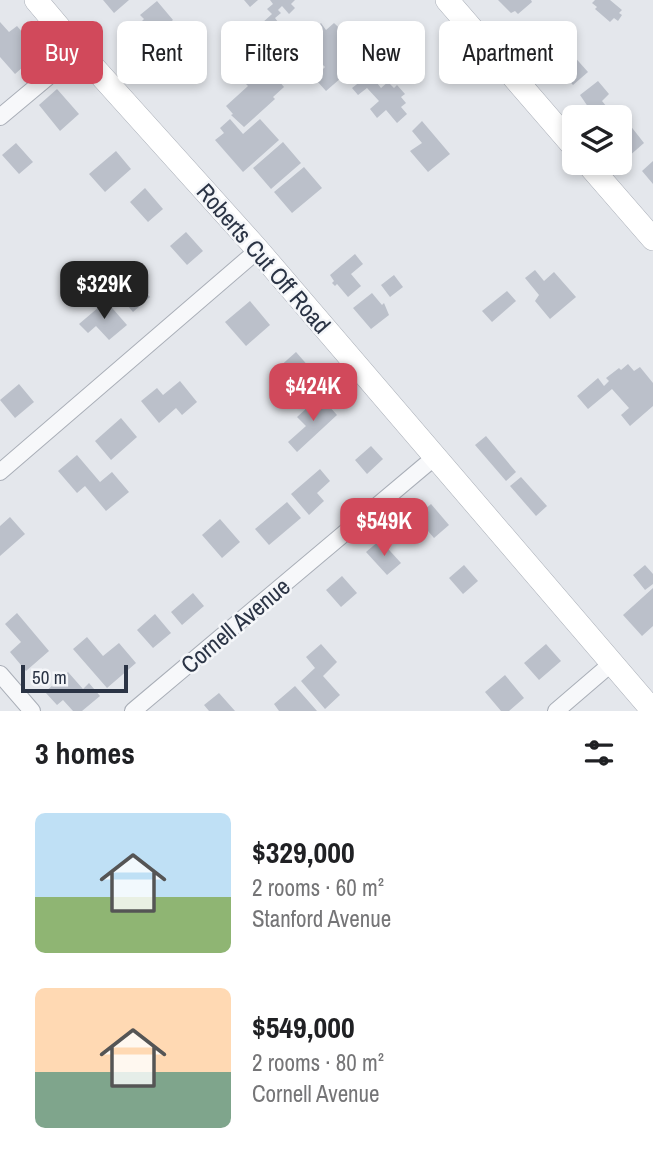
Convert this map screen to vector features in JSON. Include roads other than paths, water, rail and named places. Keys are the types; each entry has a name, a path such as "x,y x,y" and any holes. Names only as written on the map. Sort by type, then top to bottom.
{"street":[{"name":"Roberts Cut Off Road","path":"36,0 54,21"},
{"path":"447,0 562,133"},
{"name":"Roberts Cut Off Road","path":"103,78 258,250 653,711"},
{"path":"0,117 40,84"},
{"path":"597,175 653,239"},
{"path":"0,472 258,250"},
{"name":"Cornell Avenue","path":"133,711 435,457"},
{"path":"556,711 612,663"},
{"path":"0,674 32,711"}]}
